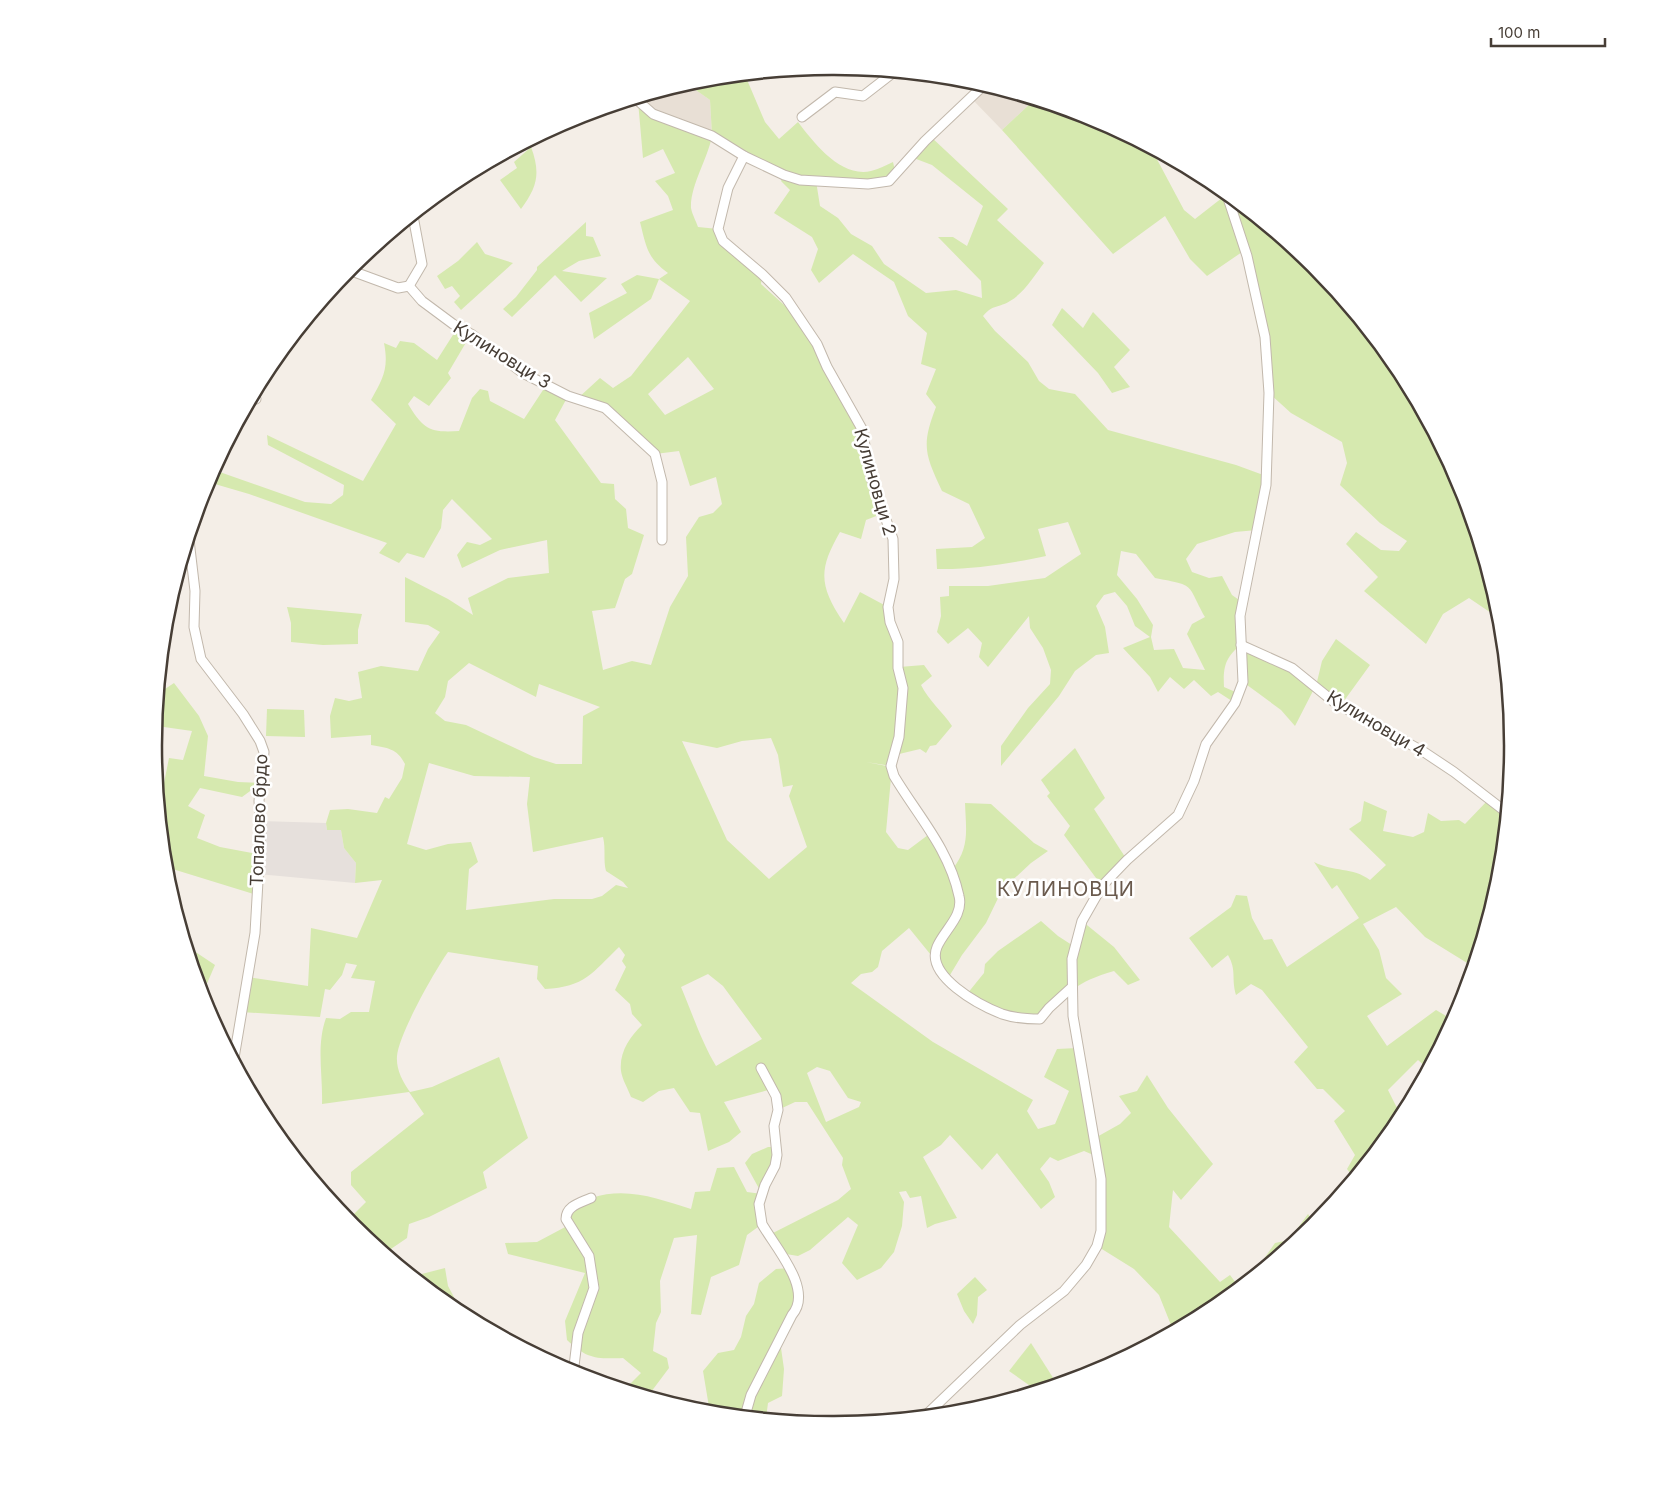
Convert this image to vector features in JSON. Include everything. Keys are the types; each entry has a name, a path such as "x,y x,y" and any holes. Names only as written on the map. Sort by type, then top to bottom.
{"street":[{"path":"802,117 835,92 863,96 887,77"},
{"path":"641,104 653,114 712,136 744,156 800,180 868,184 889,181 925,141 978,91"},
{"name":"Кулиновци 2","path":"744,156 728,188 718,229 723,241 762,274 786,298 817,344 827,367 862,429 870,478 893,539 894,579 888,607 890,622 898,642 898,668 903,688 899,737 891,766 899,785 940,845 952,871 960,898 958,912 937,946 934,960 940,973 947,980 972,998 1003,1014 1040,1019 1072,987"},
{"path":"933,1408 1020,1325 1064,1291 1086,1265 1097,1246 1100,1231 1101,1179 1078,1048 1072,987 1072,960 1082,921 1102,886 1126,860 1169,824 1186,802 1210,737 1240,694 1243,682 1240,616 1266,485 1269,392 1265,337 1247,256 1231,206"},
{"path":"357,273 398,288 409,286 422,264 414,223"},
{"name":"Кулиновци 3","path":"409,286 422,301 452,324 471,334 523,373 568,396 605,408 655,454 662,482 662,540"},
{"name":"Топалово брдо","path":"191,554 195,591 194,627 200,659 243,714 260,741 264,752 259,801 261,829 255,933 236,1049"},
{"name":"Кулиновци 4","path":"1241,645 1292,668 1334,702 1424,752 1454,772 1500,808"},
{"path":"747,1410 751,1395 792,1315 799,1308 800,1300 798,1284 762,1224 759,1204 765,1185 775,1166 777,1155 774,1126 778,1110 776,1096 761,1068"},
{"path":"574,1364 578,1333 594,1288 589,1256 566,1219 566,1215 570,1208 590,1198"}],"shaded area":[{"path":"695,90 710,100 712,136 669,121 642,103"},
{"path":"978,91 1029,105 1002,130 971,98"},
{"path":"261,821 326,823 327,830 341,830 344,848 356,863 355,883 258,874"}],"green space":[{"path":"747,81 765,122 779,139 798,122 820,149 839,164 849,169 860,172 871,171 893,162 896,175 889,181 816,181 820,206 838,218 851,234 872,246 884,264 926,293 956,290 982,298 981,281 938,237 953,237 967,246 983,206 932,165 911,157 930,136 1008,209 997,220 1044,263 1020,294 1006,303 993,308 983,316 995,331 1028,362 1039,381 1049,389 1075,394 1108,430 1236,465 1266,476 1257,530 1235,532 1197,544 1186,559 1192,572 1209,578 1222,576 1232,595 1242,602 1241,645 1228,659 1224,674 1224,687 1240,694 1235,703 1218,692 1211,696 1194,680 1184,689 1170,677 1158,692 1150,677 1123,648 1150,637 1135,626 1127,606 1115,592 1104,595 1096,606 1105,627 1109,653 1096,655 1075,671 1059,696 1001,766 1001,746 1028,708 1050,684 1051,670 1043,648 1030,628 1029,616 988,667 979,657 982,643 968,628 948,644 937,632 941,616 940,597 949,596 949,586 988,586 1045,578 1081,554 1068,522 1038,529 1046,556 992,566 937,569 936,549 972,547 985,538 969,504 942,491 929,458 927,450 928,431 936,407 926,394 936,369 921,364 927,333 908,316 894,282 853,254 819,283 811,270 818,249 812,237 774,213 790,190 781,181 784,175 712,136 691,199 691,208 698,227 718,229 723,241 762,274 761,284 803,322 862,429 884,513 866,520 861,539 840,532 825,568 824,578 830,599 844,623 860,592 888,607 899,667 924,665 932,676 921,685 952,726 936,745 930,746 926,753 920,749 895,755 891,766 866,762 892,767 886,832 898,848 908,850 932,832 952,870 962,854 966,838 965,803 991,804 1034,843 1048,851 1031,863 1002,890 986,923 962,955 947,980 935,960 909,928 882,951 878,967 872,972 861,974 851,983 933,1042 1033,1100 1027,1111 1038,1129 1055,1124 1069,1091 1044,1077 1057,1049 1077,1048 1095,1138 1120,1124 1131,1113 1119,1096 1137,1091 1147,1075 1168,1108 1213,1164 1181,1200 1173,1190 1169,1227 1220,1282 1230,1275 1235,1282 1206,1303 1171,1324 1159,1295 1134,1269 1097,1246 1098,1157 1084,1151 1058,1161 1050,1157 1040,1169 1049,1182 1055,1197 1041,1209 997,1153 982,1170 950,1135 941,1145 923,1157 957,1218 927,1228 921,1196 910,1198 906,1191 899,1192 904,1202 902,1226 894,1252 881,1268 857,1280 842,1263 858,1225 848,1217 810,1250 798,1256 780,1253 769,1235 838,1200 851,1189 842,1165 843,1158 807,1102 795,1102 778,1110 772,1089 724,1102 741,1132 729,1142 708,1151 700,1113 690,1112 674,1088 659,1091 643,1102 631,1097 622,1074 622,1057 633,1035 642,1025 632,1014 630,1004 615,990 626,967 622,961 625,955 619,947 594,971 579,982 559,988 545,989 537,979 538,966 448,952 426,988 404,1033 397,1056 397,1066 400,1075 410,1092 432,1087 499,1057 528,1138 483,1172 487,1188 429,1217 409,1224 407,1238 390,1249 354,1214 366,1202 351,1185 351,1172 424,1114 409,1092 322,1104 321,1039 326,1018 340,1019 351,1012 369,1012 375,981 351,978 357,965 346,963 342,975 330,990 325,989 320,1017 241,1012 248,977 308,986 311,928 357,938 382,880 355,883 356,863 344,848 341,830 327,830 326,823 330,810 348,809 377,813 385,797 389,799 402,778 405,764 395,752 387,748 371,745 371,735 331,738 330,716 335,698 349,701 362,698 358,672 381,666 418,671 428,649 440,632 428,625 405,622 405,577 448,599 473,615 468,598 508,578 549,573 547,540 500,550 462,568 457,555 467,542 480,545 492,539 452,499 443,510 441,528 424,558 407,553 399,563 379,553 387,543 249,494 216,484 221,473 305,502 331,504 343,495 344,485 268,445 267,435 363,481 396,424 371,400 384,373 386,360 384,343 396,348 400,341 414,343 437,360 458,327 471,334 448,373 451,378 429,406 414,396 408,404 418,419 428,428 441,431 459,431 472,398 480,389 488,391 490,401 524,419 547,384 568,396 555,420 601,483 614,484 615,499 626,509 628,528 644,535 632,574 625,579 615,608 592,611 603,670 632,661 651,665 670,607 688,576 686,537 699,517 713,513 722,504 716,477 690,486 679,451 655,454 605,408 577,399 600,378 613,388 631,376 690,301 659,279 668,273 651,257 644,238 640,222 673,210 668,196 655,181 675,173 663,149 643,158 638,104 641,104 653,114 712,135 710,100 695,90","holes":["688,357 714,389 665,415 648,394","1121,551 1136,554 1155,578 1178,583 1189,588 1205,617 1192,624 1187,634 1205,670 1183,668 1174,649 1154,650 1151,637 1153,625 1137,599 1117,575","469,663 536,697 539,684 600,707 583,716 582,764 556,764 534,757 466,725 445,721 435,713 445,697 448,681","771,738 778,755 783,787 793,785 789,796 807,847 769,879 727,840 682,741 717,748 742,741","429,763 474,776 530,777 527,804 533,852 603,837 606,871 623,882 628,888 616,885 602,896 592,899 554,899 466,910 469,869 478,862 471,842 448,844 426,850 407,844","708,974 723,986 762,1039 716,1066 681,987","817,1067 830,1071 848,1098 861,1102 859,1107 826,1122 807,1073"]},
{"path":"1029,105 1090,126 1130,144 1157,159 1184,210 1195,219 1221,199 1275,241 1307,271 1365,337 1391,373 1414,410 1452,489 1468,530 1481,572 1490,613 1469,598 1443,614 1426,644 1364,591 1378,577 1346,544 1356,532 1381,550 1399,551 1407,541 1380,523 1340,485 1347,463 1342,442 1291,413 1269,393 1265,337 1245,250 1207,276 1190,259 1165,216 1113,254 1002,130"},
{"path":"531,147 536,165 536,180 531,194 521,209 500,180 517,168 514,162"},
{"path":"586,222 586,236 593,237 601,256 579,261 562,271 607,278 581,302 555,275 512,317 503,309 516,297 537,270 537,267"},
{"path":"477,242 485,254 513,263 461,310 454,302 460,296 452,286 445,289 437,276 458,261"},
{"path":"637,275 659,279 651,299 594,339 589,313 627,293 621,284"},
{"path":"1062,308 1083,328 1093,312 1130,350 1114,367 1130,387 1112,393 1098,373 1052,325"},
{"path":"287,607 362,614 358,630 358,644 323,645 291,642 291,623"},
{"path":"1336,639 1370,665 1341,705 1315,687 1295,726 1281,710 1243,682 1241,645 1292,668 1316,686 1322,661"},
{"path":"174,683 199,716 208,736 204,776 238,782 261,783 242,797 200,788 188,806 205,815 197,838 220,847 257,854 257,895 174,869 168,833 164,784 169,758 183,760 192,731 163,727 165,689"},
{"path":"267,709 304,710 305,737 266,736"},
{"path":"1075,748 1105,798 1094,809 1127,860 1102,886 1064,835 1070,826 1047,796 1050,793 1041,780"},
{"path":"1488,800 1500,808 1491,876 1481,919 1467,963 1425,937 1396,907 1363,924 1379,950 1386,978 1402,994 1367,1016 1387,1046 1436,1010 1446,1016 1423,1064 1418,1060 1388,1090 1397,1108 1350,1173 1347,1169 1355,1155 1334,1121 1345,1111 1323,1089 1317,1089 1294,1062 1308,1047 1262,990 1251,984 1236,995 1233,970 1228,955 1212,968 1189,938 1231,907 1236,895 1247,896 1252,918 1264,940 1272,939 1287,967 1359,918 1337,885 1332,889 1314,862 1357,873 1370,880 1386,865 1349,829 1361,821 1364,801 1387,811 1383,831 1413,837 1424,832 1428,813 1441,821 1459,820 1465,824"},
{"path":"1041,921 1058,936 1075,947 1082,921 1114,947 1140,980 1128,985 1114,971 1090,979 1073,989 1040,1019 1003,1014 967,994 984,973 985,964 998,951"},
{"path":"195,952 215,965 207,984"},
{"path":"768,1147 777,1147 762,1194 745,1163 752,1154"},
{"path":"734,1167 747,1192 762,1194 762,1224 747,1235 739,1265 711,1277 701,1315 691,1314 697,1235 674,1238 660,1281 661,1312 656,1323 653,1351 667,1358 669,1368 652,1391 630,1384 641,1373 623,1358 599,1358 592,1356 580,1351 567,1340 565,1321 585,1273 508,1254 505,1243 537,1242 569,1225 566,1215 579,1205 589,1199 605,1195 617,1193 642,1195 691,1209 695,1192 710,1191 717,1168"},
{"path":"1308,1214 1310,1217 1296,1230"},
{"path":"1285,1241 1264,1259 1275,1243"},
{"path":"445,1268 448,1286 455,1299 425,1277 421,1274"},
{"path":"790,1268 799,1289 780,1341 784,1369 782,1396 768,1403 767,1412 709,1404 703,1371 718,1353 734,1350 741,1337 746,1316 754,1304 759,1283 776,1269"},
{"path":"975,1277 987,1290 978,1297 977,1315 973,1324 964,1311 957,1294"},
{"path":"1031,1343 1053,1378 1030,1386 1009,1371"}],"district":[{"name":"КУЛИНОВЦИ","path":"1066,889"}]}
